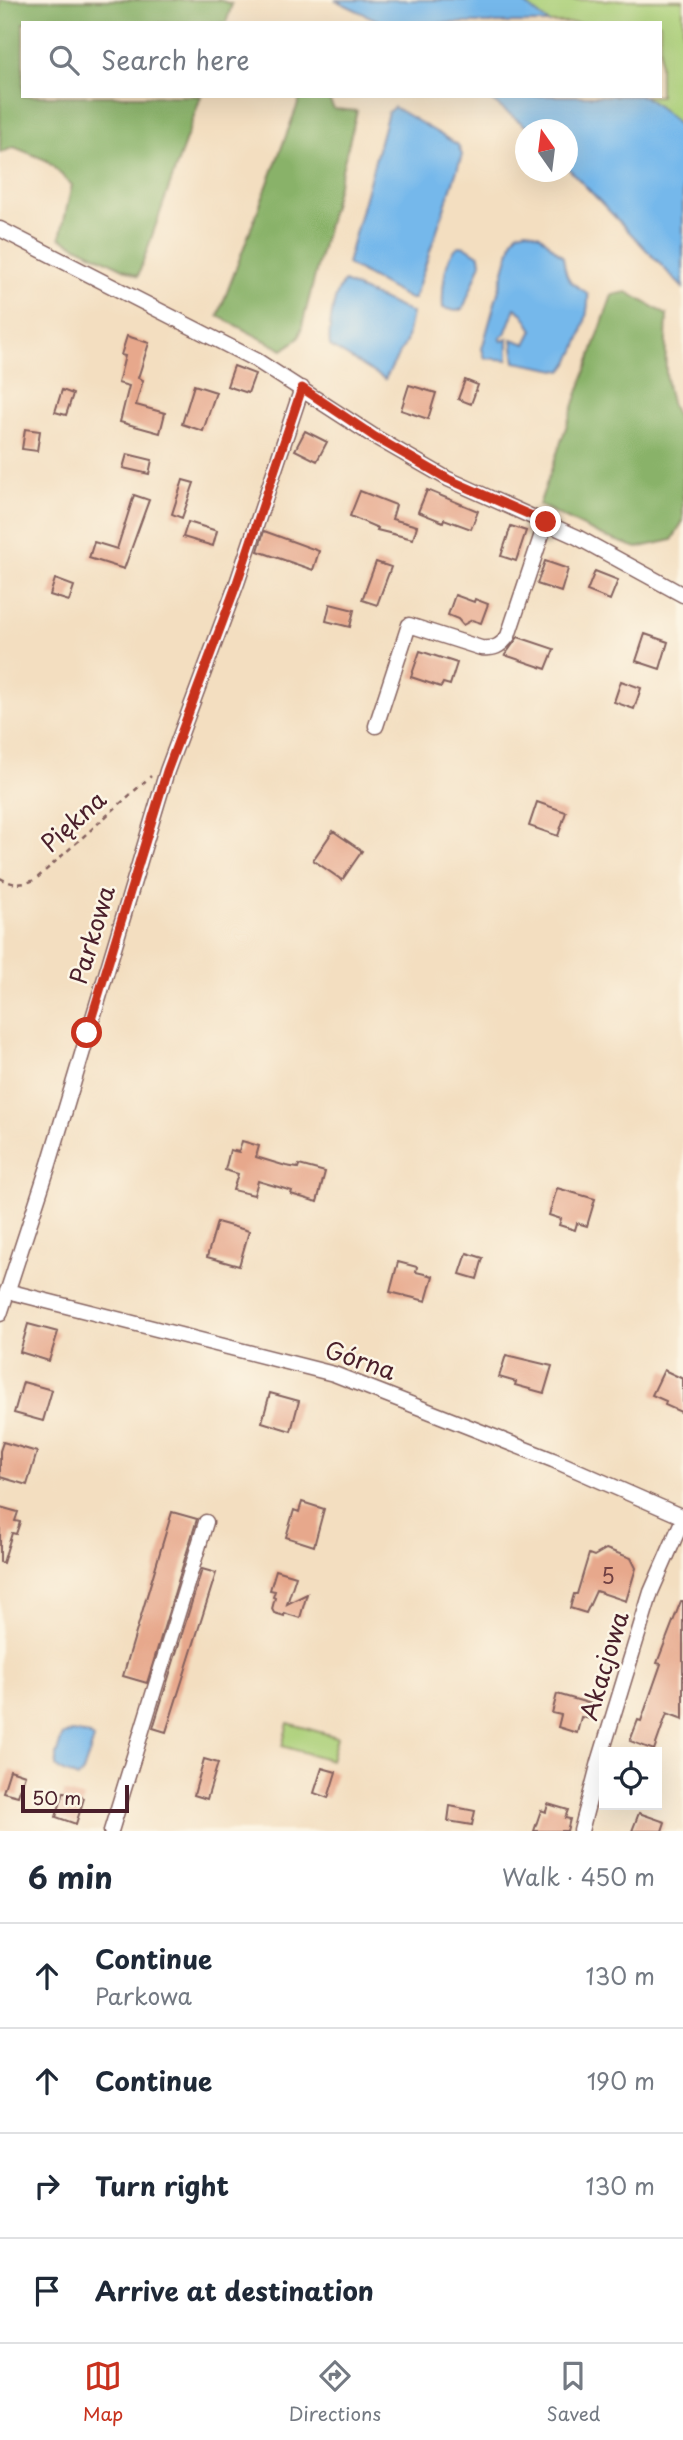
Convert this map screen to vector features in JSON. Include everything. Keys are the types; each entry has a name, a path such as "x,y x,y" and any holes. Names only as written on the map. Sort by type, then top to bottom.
{"street":[{"path":"0,229 256,360 375,437 448,479 546,522 683,595"},
{"name":"Parkowa","path":"0,1314 49,1164 167,771 237,583 302,388"},
{"path":"376,726 409,625 481,648 492,649 502,645 508,636 546,522"},
{"name":"Górna","path":"7,1291 334,1374 518,1446 683,1518"},
{"name":"Akacjowa","path":"581,1831 599,1762 651,1592 683,1518"},
{"path":"111,1831 206,1522"}],"path":[{"name":"Piękna","path":"0,878 15,885 36,879 147,778 167,771"}],"green space":[{"path":"0,0 219,0 232,4 227,21 21,21 21,98 200,98 138,276 60,238 72,185 46,160 14,147 0,153"},
{"path":"350,0 683,0 683,174 558,98 662,98 662,21 394,21"},
{"path":"300,98 328,98 334,109 357,111 299,338 283,350 218,316"},
{"path":"627,292 667,315 668,387 676,414 683,425 683,521 672,540 637,548 600,535 539,505 612,295"},
{"path":"288,1723 337,1737 331,1760 282,1746"}],"water":[{"path":"335,0 520,0 546,21 379,21"},
{"path":"488,98 647,98 670,116 683,130 683,288 578,178 578,119 516,119"},
{"path":"394,107 458,145 462,155 414,299 347,264 388,112"},
{"path":"527,230 540,235 563,257 569,279 588,294 581,335 562,371 515,362 512,339 526,344 533,330 523,314 515,308 505,334 500,338 502,341 508,339 508,360 485,358 482,349 513,239 518,232"},
{"path":"459,246 466,247 480,256 481,263 463,309 456,311 443,308 443,293 447,265"},
{"path":"344,282 412,313 406,342 385,379 330,346 334,303"},
{"path":"71,1732 89,1735 94,1739 83,1772 78,1778 56,1766 56,1755 63,1735"}],"building":[{"path":"127,336 149,343 138,378 143,380 136,405 165,413 160,433 120,422 129,386 118,383 125,356 121,355"},
{"path":"234,366 255,374 248,393 227,386"},
{"path":"465,380 478,385 471,404 458,399"},
{"path":"194,385 216,392 203,431 182,424"},
{"path":"409,385 436,393 428,419 401,410"},
{"path":"62,390 73,394 66,415 55,412"},
{"path":"25,429 40,431 37,451 22,449"},
{"path":"305,431 327,442 317,461 295,450"},
{"path":"127,454 152,460 149,474 123,468"},
{"path":"183,480 194,483 182,518 172,514"},
{"path":"427,490 478,511 471,529 418,512"},
{"path":"360,491 396,505 392,519 417,526 413,539 377,530 378,528 350,516"},
{"path":"134,495 149,500 124,569 89,558 94,542 117,549"},
{"path":"188,522 217,531 213,546 183,537"},
{"path":"511,526 526,531 516,561 501,556"},
{"path":"264,531 319,551 313,570 258,551"},
{"path":"545,561 568,569 561,592 537,584"},
{"path":"376,562 391,567 377,605 362,600"},
{"path":"595,571 618,580 610,600 587,591"},
{"path":"55,579 74,586 69,601 50,595"},
{"path":"455,595 488,604 481,623 472,620 463,625 458,619 448,615"},
{"path":"330,604 354,610 350,627 326,621"},
{"path":"645,634 668,642 660,669 636,661"},
{"path":"518,637 554,649 546,669 505,655"},
{"path":"420,651 457,663 450,685 443,683 441,687 411,677"},
{"path":"621,681 641,688 634,709 614,702"},
{"path":"537,802 566,812 558,836 529,826"},
{"path":"333,831 362,851 342,880 313,860"},
{"path":"242,1141 259,1146 256,1157 286,1166 298,1168 299,1165 325,1172 317,1202 258,1181 254,1195 233,1190 238,1174 225,1170 230,1150 239,1152"},
{"path":"557,1188 595,1199 587,1226 577,1223 575,1230 559,1225 561,1219 549,1215"},
{"path":"217,1222 249,1231 239,1266 207,1257"},
{"path":"467,1253 483,1258 477,1279 460,1274"},
{"path":"398,1262 417,1267 416,1272 433,1276 426,1301 390,1292"},
{"path":"28,1324 58,1332 49,1361 20,1352"},
{"path":"506,1355 552,1366 544,1393 515,1385 516,1382 499,1377"},
{"path":"664,1370 683,1379 683,1413 665,1405 666,1401 652,1395"},
{"path":"23,1382 52,1390 43,1421 14,1413"},
{"path":"270,1393 299,1401 291,1431 262,1422"},
{"path":"3,1442 37,1452 27,1485 0,1477 0,1451"},
{"path":"302,1502 324,1509 314,1546 286,1537 294,1510 299,1512"},
{"path":"0,1507 18,1512 15,1521 20,1522 16,1534 12,1533 3,1563 0,1562"},
{"path":"172,1512 197,1519 147,1683 123,1676"},
{"path":"606,1549 631,1558 636,1568 626,1601 596,1591 586,1613 570,1608 589,1554 594,1556"},
{"path":"202,1569 216,1573 166,1732 153,1728"},
{"path":"276,1570 296,1576 287,1604 307,1594 300,1618 274,1613 272,1609 275,1591 270,1590"},
{"path":"683,1601 683,1719 667,1713 655,1747 646,1747 630,1741 638,1720 641,1721 661,1664 657,1663"},
{"path":"557,1694 595,1705 591,1719 581,1717 577,1733 558,1727 561,1715 552,1713"},
{"path":"204,1759 218,1763 207,1799 194,1795"},
{"path":"322,1768 336,1772 328,1798 314,1793"},
{"path":"10,1770 25,1775 18,1796 3,1792"},
{"path":"64,1792 84,1798 76,1824 56,1817"},
{"path":"548,1804 568,1810 565,1818 570,1819 567,1831 534,1831 541,1810 546,1812"},
{"path":"450,1806 475,1811 472,1825 448,1821"},
{"path":"639,1813 665,1822 662,1831 632,1831"}],"route":[{"path":"87,1033 167,771 237,583 302,388 375,437 448,479 546,522"}]}
